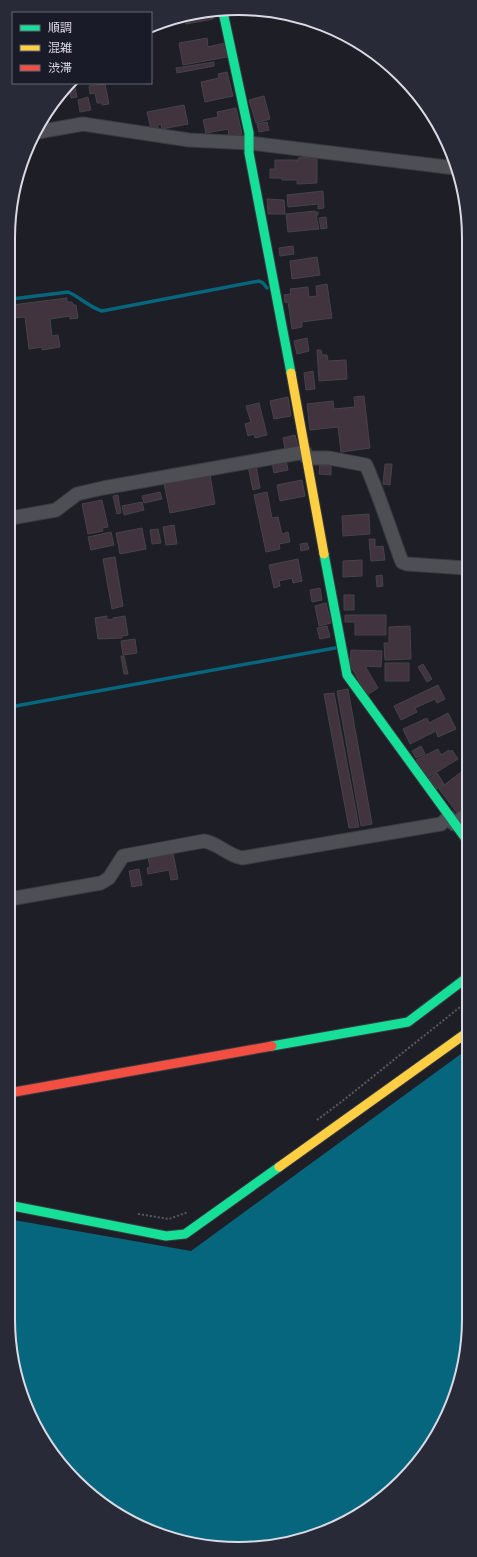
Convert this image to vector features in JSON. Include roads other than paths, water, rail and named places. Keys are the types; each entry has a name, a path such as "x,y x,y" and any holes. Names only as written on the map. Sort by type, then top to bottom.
{"street":[{"path":"224,15 249,133 249,153 347,675 462,834"},
{"path":"43,131 83,124 189,140 250,143 450,167"},
{"path":"15,517 56,510 77,494 103,488 306,455 366,466 379,495 402,562 407,564 462,568"},
{"path":"15,898 101,883 109,878 123,856 204,841 212,842 234,856 242,858 441,824 462,816"},
{"path":"15,1091 408,1022 462,981"},
{"path":"15,1207 166,1236 185,1234 462,1036"}],"water":[{"path":"462,1053 462,1333 458,1362 445,1404 424,1443 397,1477 375,1496 337,1519 310,1530 282,1538 268,1540 253,1542 224,1542 195,1538 167,1530 140,1519 102,1496 80,1477 61,1455 45,1430 32,1404 19,1362 15,1333 15,1220 191,1251"}],"waterway":[{"path":"15,299 68,292 102,311 259,281 267,288"},
{"path":"15,706 335,648"}]}
